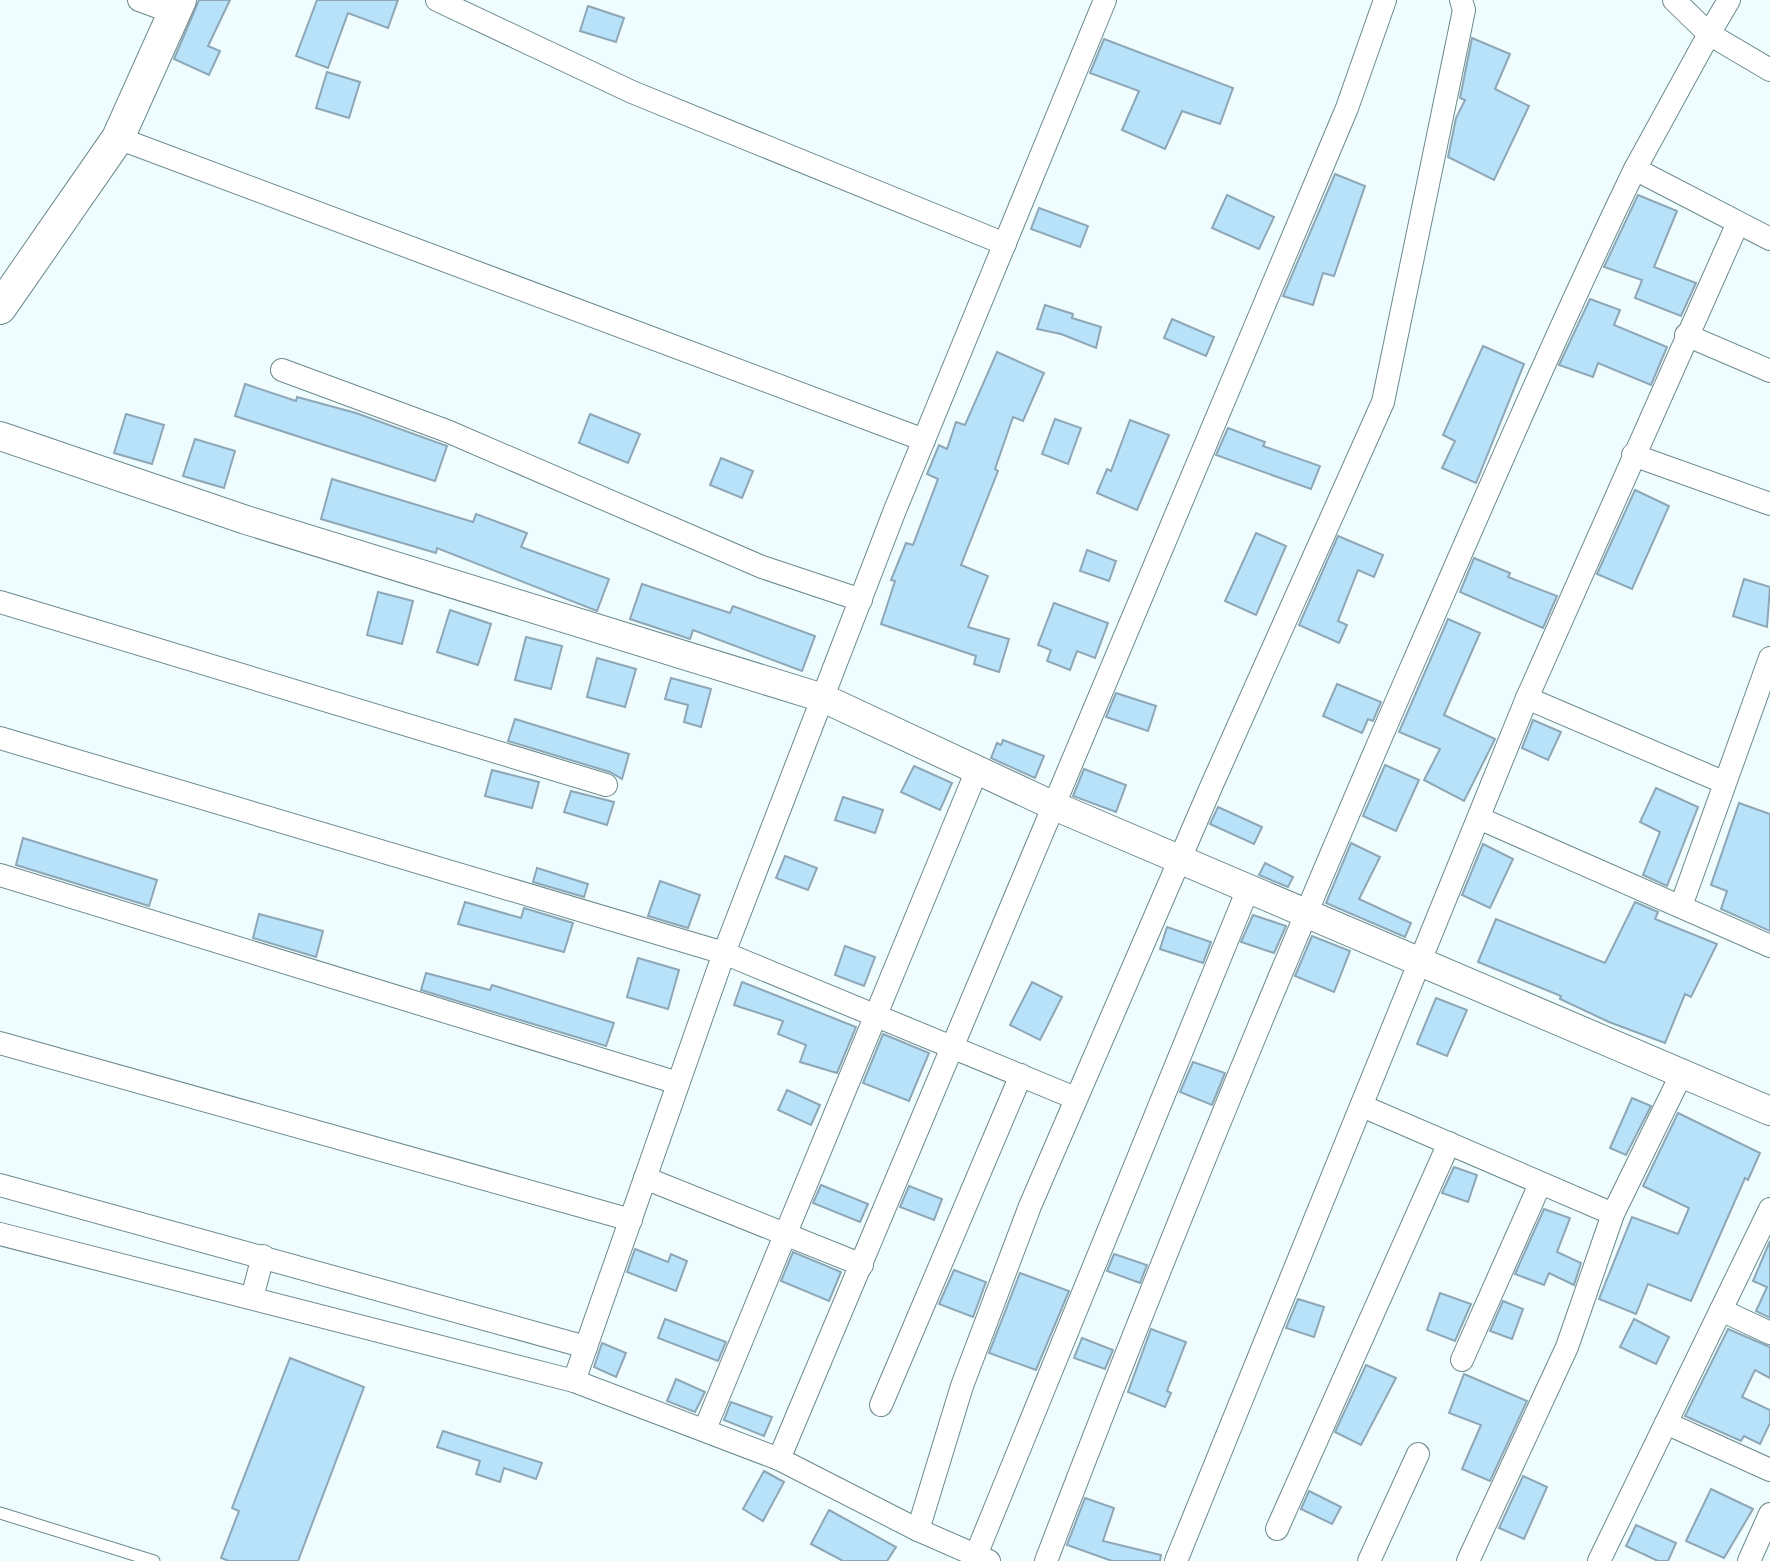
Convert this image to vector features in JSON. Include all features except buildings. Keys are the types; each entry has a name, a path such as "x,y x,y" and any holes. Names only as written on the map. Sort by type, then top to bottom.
{"main road":[{"path":"0,308 118,138 177,7"}],"street":[{"path":"139,0 177,7"},
{"path":"437,0 632,92 1005,244"},
{"path":"574,1381 724,953 924,440 1105,0"},
{"path":"779,1459 1341,122 1385,0"},
{"path":"918,1530 962,1386 1075,1098 1383,402 1461,26 1464,10 1461,0"},
{"path":"1674,0 1709,34 1770,70"},
{"path":"1046,1561 1209,1143 1304,914 1562,324 1635,169 1729,0"},
{"path":"118,138 924,440"},
{"path":"1635,169 1737,225 1770,239"},
{"path":"1176,1561 1419,960 1481,819 1527,698 1737,225"},
{"path":"1686,335 1770,371"},
{"path":"282,370 447,431 762,567 861,600"},
{"path":"0,436 261,525 823,698 1052,805 1770,1111"},
{"path":"1633,455 1770,504"},
{"path":"0,602 606,785"},
{"path":"1681,906 1770,658"},
{"path":"1527,698 1723,782"},
{"path":"0,738 724,953 1075,1098"},
{"path":"705,1429 977,770"},
{"path":"1481,819 1770,946"},
{"path":"0,875 678,1083"},
{"path":"0,1234 574,1381 779,1459 918,1530 983,1558 1248,889"},
{"path":"0,1043 631,1220"},
{"path":"1468,1561 1567,1347 1613,1214 1682,1073"},
{"path":"881,1405 1021,1075"},
{"path":"1362,1106 1613,1214"},
{"path":"1277,1529 1449,1143"},
{"path":"645,1178 862,1265"},
{"path":"1462,1360 1540,1184"},
{"path":"0,1185 586,1347"},
{"path":"1599,1561 1770,1209"},
{"path":"252,1298 263,1256"},
{"path":"1721,1310 1770,1333"},
{"path":"1666,1423 1770,1470"},
{"path":"1369,1561 1418,1454"},
{"path":"1749,1561 1770,1514"}],"lane":[{"path":"0,1513 154,1561"}]}
